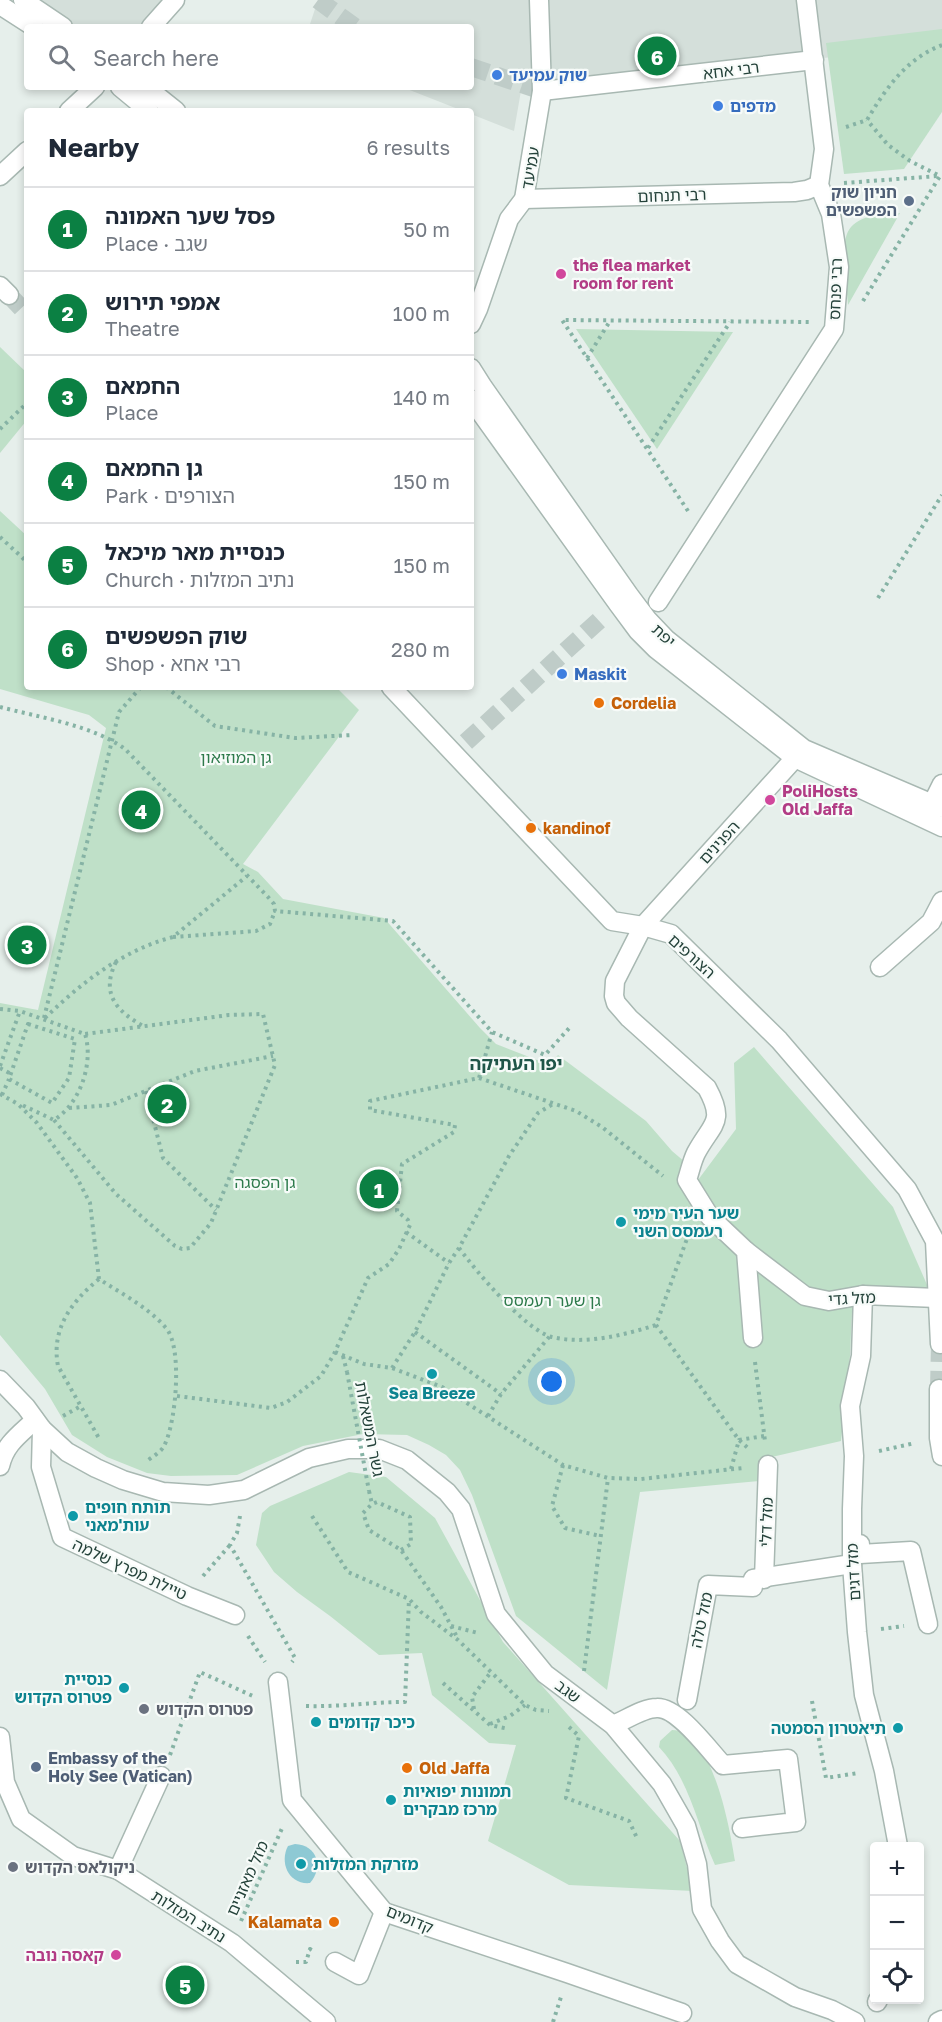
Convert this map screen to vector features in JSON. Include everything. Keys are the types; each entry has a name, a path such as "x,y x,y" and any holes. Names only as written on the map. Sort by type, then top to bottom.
{"street":[{"path":"23,0 59,24"},
{"path":"154,24 175,0"},
{"name":"עמיעד","path":"474,318 508,219 524,200 542,91 539,0"},
{"path":"806,0 824,149 819,185"},
{"path":"0,5 29,24"},
{"name":"רבי אחא","path":"542,91 814,60"},
{"path":"72,108 92,90"},
{"path":"124,90 145,108"},
{"path":"150,90 172,108"},
{"path":"0,176 24,154"},
{"name":"רבי תנחום","path":"524,200 794,192 819,185"},
{"name":"רבי פנחס","path":"658,602 834,329 839,267 831,214 819,185"},
{"name":"יפת","path":"474,373 629,595 666,639 804,749 933,810 942,827"},
{"name":"יפת","path":"474,403 638,631 656,649 795,758 933,810"},
{"name":"הצורפים","path":"394,690 460,748 612,921 671,934 768,1029 907,1189 935,1241 937,1298"},
{"name":"הפנינים","path":"746,1251 710,1217 687,1180 695,1155 715,1124 717,1110 707,1088 628,1018 616,1003 615,981 643,926 795,758"},
{"path":"933,810 942,784"},
{"path":"880,968 931,922 942,902"},
{"path":"746,1251 753,1338"},
{"name":"מזל גדי","path":"746,1251 805,1296 829,1301 863,1295 937,1298"},
{"name":"מזל דגים","path":"863,1295 861,1356 850,1406 854,1456 852,1564 856,1632 864,1695 884,1771 897,1842"},
{"path":"937,1298 941,1341"},
{"path":"0,1380 38,1424 67,1452 96,1468 123,1480 163,1492 209,1495 244,1490"},
{"path":"939,1389 939,1438 942,1456"},
{"path":"0,1466 3,1453 9,1445 38,1424"},
{"name":"טיילת מפרץ שלמה","path":"38,1424 40,1467 62,1537 187,1596 235,1615"},
{"name":"שגב","path":"244,1490 309,1458 348,1449 380,1449 407,1460 447,1492 461,1509 496,1614 545,1674 613,1725 662,1784 686,1826 697,1864 702,1909 720,1941 737,1964 795,1997 832,2010 855,2022"},
{"name":"מזל דלי","path":"764,1579 768,1465"},
{"path":"860,1544 860,1554 911,1551 928,1624"},
{"name":"מזל טלה","path":"687,1700 708,1585 753,1587 753,1579 852,1564"},
{"name":"קדומים","path":"278,1682 292,1800 384,1912 567,1972 682,2013"},
{"path":"613,1725 657,1708 670,1711 681,1718 723,1765 788,1759 796,1822 742,1828"},
{"name":"נתיב המזלות","path":"0,1737 5,1782 21,1819 73,1856 118,1870 232,1943 326,2022"},
{"path":"118,1870 164,1770"},
{"path":"335,1962 359,1975 384,1912"}],"path":[{"path":"822,130 854,126 867,120 882,95 915,58 942,45"},
{"path":"867,120 888,145 910,161 941,178"},
{"path":"819,185 941,178"},
{"path":"703,534 562,320 834,323 852,320 941,178"},
{"path":"587,358 610,321"},
{"path":"648,448 730,321"},
{"path":"0,429 24,406"},
{"path":"878,598 942,495"},
{"path":"0,537 24,559"},
{"path":"44,1018 119,712 138,690"},
{"path":"170,690 215,726 295,738 353,735"},
{"path":"0,707 113,739 274,904 275,912 270,924 256,931 173,937 157,941 116,962 77,988 44,1018"},
{"path":"173,937 247,876"},
{"path":"275,912 393,921 492,1032 545,1055 571,1026"},
{"path":"116,962 109,976 109,991 116,1004 129,1019 146,1027"},
{"path":"0,1009 20,1011 44,1018 85,1034 229,1015 263,1014 275,1065 211,1223 190,1248 182,1249 175,1246 116,1194 54,1120 1,1095 10,1077 28,1024 75,1039 69,1078 52,1102 10,1077 0,1067 20,1011"},
{"path":"479,1078 492,1032"},
{"path":"54,1120 69,1108 79,1090 84,1075 88,1043 85,1034"},
{"path":"69,1108 111,1105 195,1071 273,1056"},
{"path":"177,1396 271,1408 287,1402 321,1376 368,1278 389,1264 410,1225 408,1220 397,1211 402,1164 454,1132 455,1125 370,1110 370,1101 479,1078 576,1111 602,1127 664,1176"},
{"path":"146,1091 163,1158 216,1210"},
{"path":"18,1104 37,1123 77,1178 90,1203 99,1279"},
{"path":"392,1368 415,1332 449,1263 509,1156 538,1113 554,1104"},
{"path":"656,1325 691,1226"},
{"path":"406,1232 449,1263"},
{"path":"459,1248 502,1299 537,1329 550,1336 601,1338 618,1336 656,1325"},
{"path":"99,1279 139,1305 168,1329 173,1342 177,1396 173,1421 163,1448 145,1462"},
{"path":"99,1279 74,1302 60,1325 55,1353 58,1366 102,1443"},
{"path":"656,1325 739,1440 768,1465"},
{"path":"415,1332 501,1394"},
{"path":"488,1416 501,1394 550,1336"},
{"path":"753,1338 768,1465"},
{"path":"334,1352 364,1364 392,1368 442,1387 562,1465 608,1478 641,1479 768,1465"},
{"name":"גשר המשאלות","path":"343,1355 372,1504"},
{"path":"739,1440 764,1436"},
{"path":"854,1456 939,1438"},
{"path":"731,1469 739,1440"},
{"path":"562,1465 552,1506 564,1528 600,1536"},
{"path":"583,1681 608,1478"},
{"path":"187,1596 230,1545 237,1533 244,1490"},
{"path":"401,1550 411,1544 410,1517 377,1502 372,1504 363,1513 369,1530 401,1550 441,1607 458,1640"},
{"path":"312,1516 348,1572 409,1599 421,1612 458,1640 525,1705 536,1710 551,1711"},
{"path":"230,1545 295,1658 278,1682"},
{"path":"235,1615 278,1682 304,1706 337,1707 375,1702 405,1702 409,1599"},
{"path":"856,1632 928,1624"},
{"path":"164,1770 200,1672 280,1708"},
{"path":"474,1711 472,1697 491,1672"},
{"path":"444,1683 490,1725 509,1729"},
{"path":"812,1701 826,1778 868,1772"},
{"path":"490,1725 510,1716 525,1705"},
{"path":"565,1724 579,1736 566,1798 628,1821 638,1840"},
{"name":"מזל מאזניים","path":"232,1943 285,1822"},
{"path":"274,1979 285,1963 306,1962 310,1949 335,1962"}],"shaded area":[{"path":"31,0 167,0 142,24 67,24"},
{"path":"318,0 942,0 942,44 542,91 522,85 514,131 474,115 474,108 455,108 410,90 474,90 474,24 310,24"}],"green space":[{"path":"942,29 942,112 904,169 844,174 826,43"},
{"path":"900,213 848,305 844,253 847,234 851,227 861,219"},
{"path":"576,329 733,332 657,449"},
{"path":"0,347 24,370 24,424 0,453"},
{"name":"גן הפסגה","path":"0,511 24,533 24,690 339,690 359,710 243,864 258,872 283,899 384,918 496,1044 550,1065 558,1055 646,1121 672,1151 692,1168 698,1180 736,1129 734,1063 754,1047 893,1207 928,1287 853,1289 850,1356 841,1441 759,1460 759,1481 640,1492 607,1690 516,1616 472,1495 460,1470 446,1455 429,1445 407,1435 363,1434 303,1446 237,1475 171,1476 147,1473 107,1457 72,1435 45,1389 0,1335 0,1003 38,1010 106,728 89,715 0,689"},
{"path":"349,1472 386,1477 435,1518 503,1642 680,1841 693,1891 569,1885 488,1841 516,1745 489,1743 432,1695 422,1653 379,1655 274,1572 256,1545 262,1513 270,1506"},
{"path":"672,1730 686,1734 698,1746 709,1763 724,1806 735,1861 715,1865 686,1788 670,1760 659,1747 660,1741"}],"water":[{"name":"מזרקת המזלות","path":"295,1844 309,1848 316,1858 317,1870 310,1883 303,1883 291,1877 285,1866 288,1846"}],"tunnel":[{"path":"318,0 351,24"},
{"path":"474,68 542,91"},
{"path":"9,295 24,311"},
{"path":"466,742 605,615"},
{"path":"939,1389 940,1344"}],"place":[{"name":"שוק הפשפשים","path":"657,56"},
{"name":"שוק עמיעד","path":"497,75"},
{"name":"מדפים","path":"718,106"},
{"name":"חניון שוק הפשפשים","path":"909,201"},
{"name":"the flea market room for rent","path":"561,274"},
{"name":"Maskit","path":"562,674"},
{"name":"Cordelia","path":"599,703"},
{"name":"PoliHosts Old Jaffa","path":"770,800"},
{"name":"גן החמאם","path":"141,810"},
{"name":"kandinof","path":"531,828"},
{"name":"החמאם","path":"27,945"},
{"name":"אמפי תירוש","path":"167,1104"},
{"name":"פסל שער האמונה","path":"379,1189"},
{"name":"שער העיר מימי רעמסס השני","path":"621,1222"},
{"name":"Sea Breeze","path":"432,1374"},
{"name":"תותח חופים עות'מאני","path":"73,1516"},
{"name":"כנסיית פטרוס הקדוש","path":"124,1688"},
{"name":"פטרוס הקדוש","path":"144,1709"},
{"name":"כיכר קדומים","path":"316,1722"},
{"name":"תיאטרון הסמטה","path":"898,1728"},
{"name":"Embassy of the Holy See (Vatican)","path":"36,1767"},
{"name":"Old Jaffa","path":"407,1768"},
{"name":"תמונות יפואיות מרכז מבקרים","path":"391,1800"},
{"name":"מזרקת המזלות","path":"301,1864"},
{"name":"ניקולאס הקדוש","path":"13,1867"},
{"name":"Kalamata","path":"334,1922"},
{"name":"קאסה נובה","path":"116,1955"},
{"name":"כנסיית מאר מיכאל","path":"185,1985"}],"district":[{"name":"יפו העתיקה","path":"516,1064"}],"park label":[{"name":"גן המוזיאון","path":"236,757"},
{"name":"גן שער רעמסס","path":"552,1300"}]}
